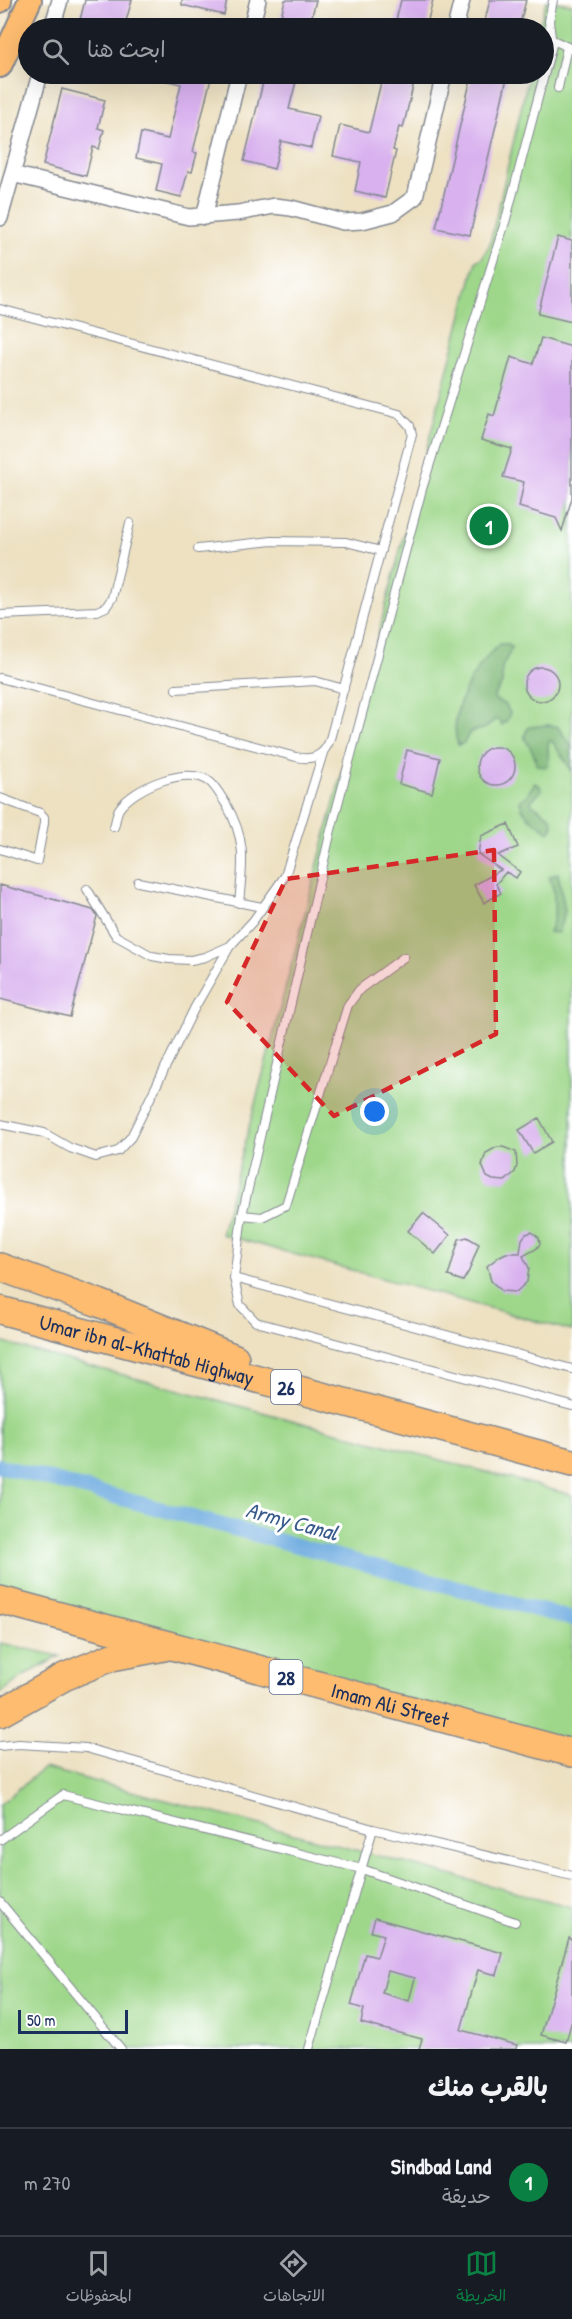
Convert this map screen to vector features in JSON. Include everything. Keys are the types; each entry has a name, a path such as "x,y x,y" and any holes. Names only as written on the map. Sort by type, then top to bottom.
{"highway":[{"path":"0,1267 99,1303 342,1402"},
{"name":"Umar ibn al-Khattab Highway","path":"0,1310 572,1463"},
{"name":"Imam Ali Street","path":"0,1600 572,1753"},
{"path":"0,1713 64,1677 112,1657 171,1646"}],"main road":[{"path":"22,18 30,0"},
{"path":"0,66 18,26"}],"street":[{"path":"55,18 60,0"},
{"path":"254,18 258,0"},
{"path":"458,18 462,0"},
{"path":"0,218 37,84"},
{"path":"204,217 237,84"},
{"path":"12,174 189,218 274,206 291,208 343,222 362,222 393,213 415,197 442,84"}],"lane":[{"path":"550,18 553,0"},
{"path":"554,40 569,48 558,88"},
{"path":"541,84 506,219 422,489 334,819 242,1215 234,1278 240,1305 256,1322 572,1406"},
{"path":"0,309 399,414 410,426 412,434 330,739 285,876 253,921 230,946 195,1007 131,1137 118,1151 103,1157 96,1157 70,1148 44,1134 0,1124"},
{"path":"0,615 97,611 106,607 112,598 130,523"},
{"path":"198,549 272,542 346,542 381,551"},
{"path":"0,678 303,759 311,759 324,752"},
{"path":"176,688 315,681 344,689"},
{"path":"114,827 118,811 128,800 162,781 194,775 209,781 218,791 240,833 243,866 240,903"},
{"path":"0,798 40,813 44,817 44,823 37,861 0,849"},
{"path":"138,882 262,908"},
{"path":"87,889 116,936 152,956 191,960 205,957 230,946"},
{"path":"242,1215 262,1217 286,1205 348,1005 360,989 404,957"},
{"path":"234,1278 572,1369"},
{"path":"0,1746 19,1744 86,1748 373,1829 572,1876"},
{"path":"0,1840 63,1795 362,1869 515,1922"},
{"path":"309,2049 373,1829"},
{"path":"0,1902 121,2049"}],"highlighted area":[{"path":"494,850 496,1034 334,1116 227,1002 286,879"}],"green space":[{"path":"546,1 572,4 572,1331 221,1234 476,261 482,258 490,244 527,84 554,84 554,18 542,18"},
{"path":"500,644 507,644 512,648 502,667 502,684 494,696 495,700 506,705 510,713 502,725 499,720 494,720 486,728 470,732 464,743 458,745 455,732 460,704 473,676"},
{"path":"550,725 558,727 572,747 572,771 552,741 548,744 548,765 545,767 537,765 525,738 526,731 529,727"},
{"path":"535,783 540,786 541,791 531,801 551,817 553,826 549,832 531,819 521,805 520,800 526,796"},
{"path":"558,873 565,911 558,933 549,932 554,919 554,891 549,877"},
{"path":"0,1342 572,1495 572,1743 0,1591"},
{"path":"0,1643 60,1656 22,1677 0,1694"},
{"path":"44,1768 572,1907 572,2049 0,2049 0,1804"}],"building":[{"path":"85,0 132,0 127,18 80,18"},
{"path":"182,0 227,0 224,15 182,5"},
{"path":"285,0 316,0 312,18 280,18"},
{"path":"401,0 433,0 428,18 396,18"},
{"path":"490,0 526,0 522,18 486,18"},
{"path":"181,84 210,84 193,152 197,153 192,172 188,171 181,197 156,191 162,164 136,158 141,133 168,139"},
{"path":"263,84 295,84 289,109 318,116 311,148 281,141 274,169 244,161"},
{"path":"381,84 414,84 403,128 399,127 393,150 396,151 385,198 355,191 361,162 333,156 340,125 369,132"},
{"path":"470,84 506,84 470,235 436,228"},
{"path":"62,89 105,100 98,128 104,130 99,149 93,147 86,176 43,165"},
{"path":"558,237 572,241 572,322 538,314"},
{"path":"541,338 572,347 572,498 562,531 556,518 519,507 524,482 503,477 512,449 481,440 489,414 494,416 511,357 533,364"},
{"path":"541,667 553,672 558,684 553,696 541,701 529,696 524,684 529,672"},
{"path":"496,747 503,748 509,753 514,759 514,773 509,779 503,784 496,785 489,784 483,779 478,773 477,766 478,759 483,753 489,748"},
{"path":"407,750 440,758 432,793 399,784"},
{"path":"508,824 518,847 498,855 520,872 516,878 506,872 496,884 501,893 484,903 474,885 501,870 478,854 481,836"},
{"path":"0,885 93,910 97,916 70,1017 0,999"},
{"path":"539,1118 552,1142 533,1153 519,1130"},
{"path":"497,1147 516,1152 515,1172 505,1181 487,1177 482,1165 486,1153"},
{"path":"423,1213 450,1235 435,1254 408,1231"},
{"path":"532,1232 539,1238 540,1244 523,1256 529,1268 527,1282 516,1292 502,1291 491,1281 487,1266 506,1253 520,1253 522,1239 526,1234"},
{"path":"467,1237 479,1244 463,1281 448,1276 459,1239"},
{"path":"375,1918 503,1953 497,1975 478,1970 461,2030 517,2045 516,2049 419,2049 422,2039 361,2023 364,2009 351,2005 365,1954 377,1957 384,1935 371,1932","holes":["388,1971 415,1978 409,2001 382,1993"]},
{"path":"569,1938 572,1939 572,2020 566,2042 541,2035"}],"waterway":[{"name":"Army Canal","path":"0,1466 572,1619"}],"place":[{"name":"Sindbad Land","path":"489,526"}]}
